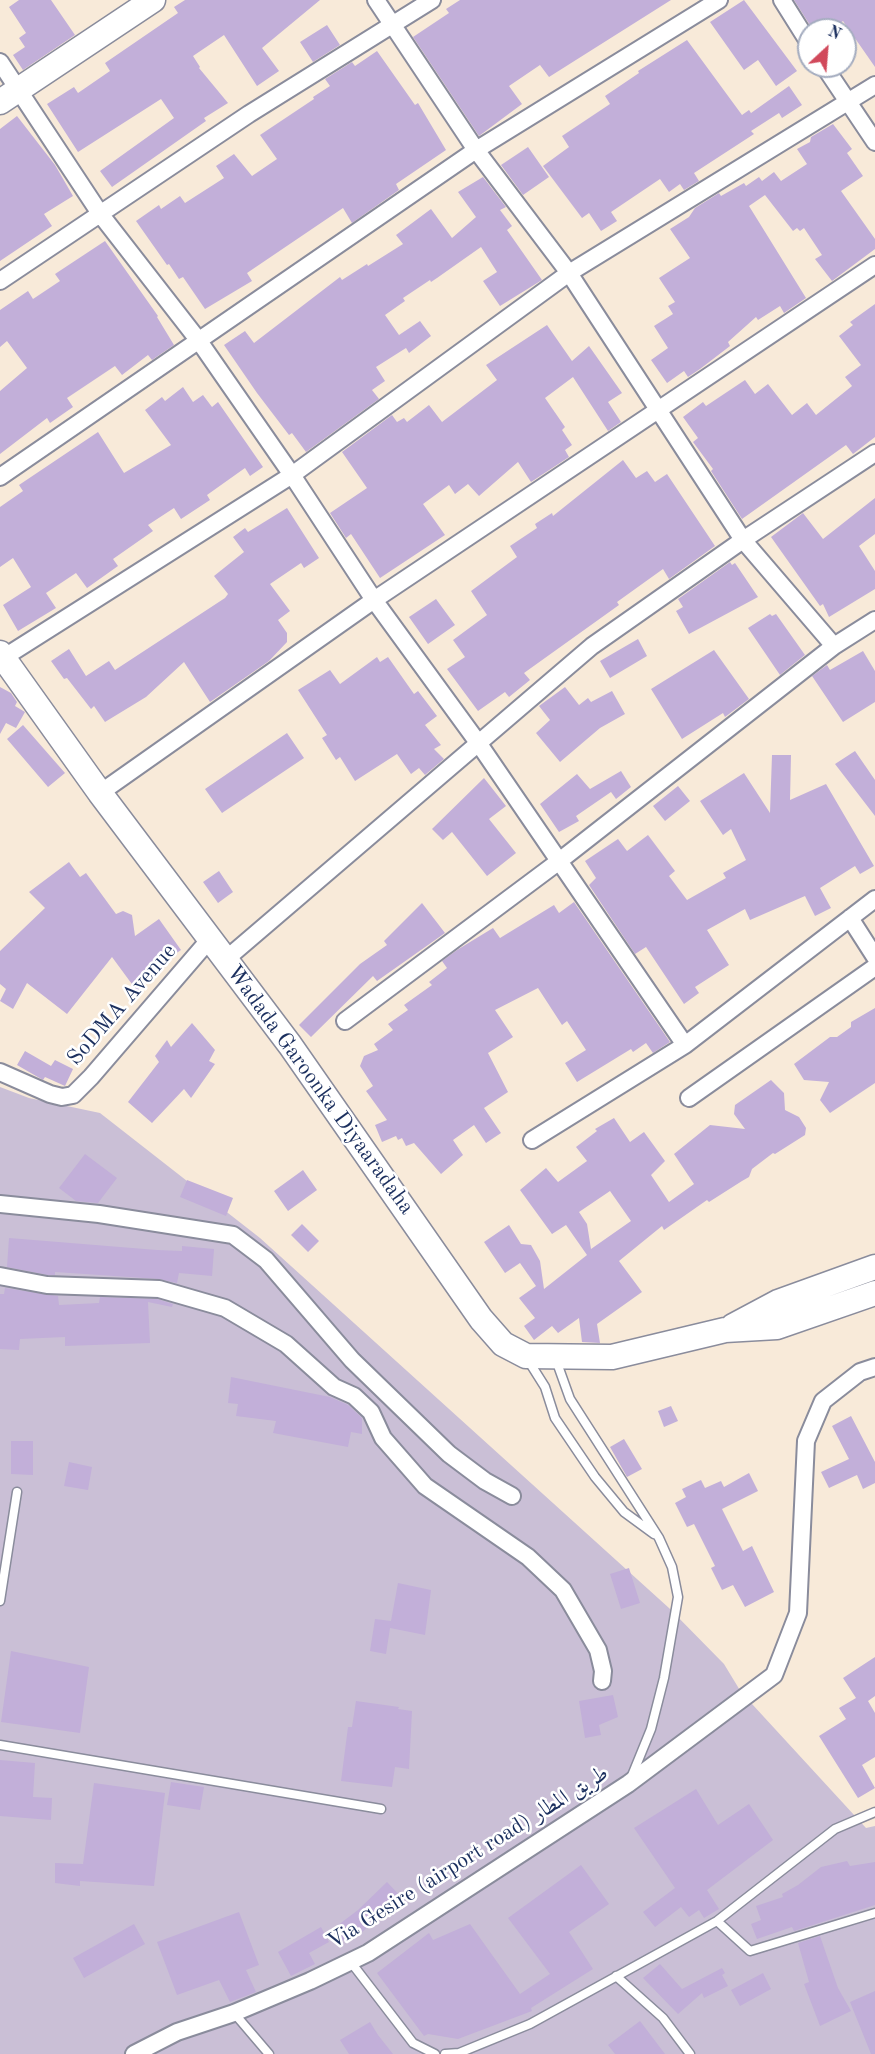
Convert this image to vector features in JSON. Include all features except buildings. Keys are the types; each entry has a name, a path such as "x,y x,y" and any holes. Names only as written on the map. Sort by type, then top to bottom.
{"main road":[{"path":"9,96 153,0"},
{"name":"Wadada Garoonka Diyaaradaha","path":"2,655 100,793 324,1093 481,1319 503,1344 526,1356"},
{"path":"725,1330 778,1302 875,1267"},
{"path":"526,1356 612,1357 725,1330 777,1327 875,1293"}],"street":[{"path":"376,0 476,150 569,273 743,540 834,646"},
{"path":"0,281 249,114 394,26 432,0"},
{"path":"0,477 476,150 719,0"},
{"path":"782,0 797,24"},
{"path":"0,62 9,96 199,341 292,475 374,600 479,744 685,1045"},
{"path":"832,78 875,141"},
{"path":"2,655 292,475 569,273 848,104 875,85"},
{"path":"100,793 374,600 875,265"},
{"path":"225,960 592,646 743,540 875,453"},
{"path":"345,1021 558,862 834,646 875,620"},
{"path":"532,1140 685,1045 875,899"},
{"path":"850,918 875,957"},
{"name":"SoDMA Avenue","path":"0,1072 50,1094 62,1097 73,1095 209,940"},
{"path":"689,1098 875,967"},
{"path":"0,1204 99,1214 233,1235 266,1260 352,1360 432,1438 485,1481 512,1496"},
{"path":"0,1276 47,1285 159,1289 225,1308 286,1344 334,1387 354,1396 371,1412 383,1438 425,1486 528,1557 563,1590 598,1650 603,1671 602,1681"},
{"name":"Via Gesire (airport road) طريق المطار","path":"134,2054 177,2032 234,2013 368,1953 628,1784 774,1675 798,1613 806,1441 823,1401 860,1372 875,1367"}],"lane":[{"path":"555,1355 570,1399 659,1538 672,1567 678,1597 666,1667 651,1729 628,1784"},
{"path":"526,1356 545,1387 555,1418 595,1477 624,1512 659,1538"},
{"path":"0,1600 17,1492"},
{"path":"0,1745 381,1809"},
{"path":"445,2054 459,2053 530,2024 717,1922 835,1829 875,1812"},
{"path":"717,1922 750,1951 875,1913"},
{"path":"351,1961 413,2043 435,2054"},
{"path":"616,1976 663,2018 690,2054"},
{"path":"234,2013 269,2054"}],"shaded area":[{"path":"0,1087 29,1098 100,1113 260,1238 669,1608 724,1664 741,1692 866,1828 875,1826 875,2054 0,2054"}]}
